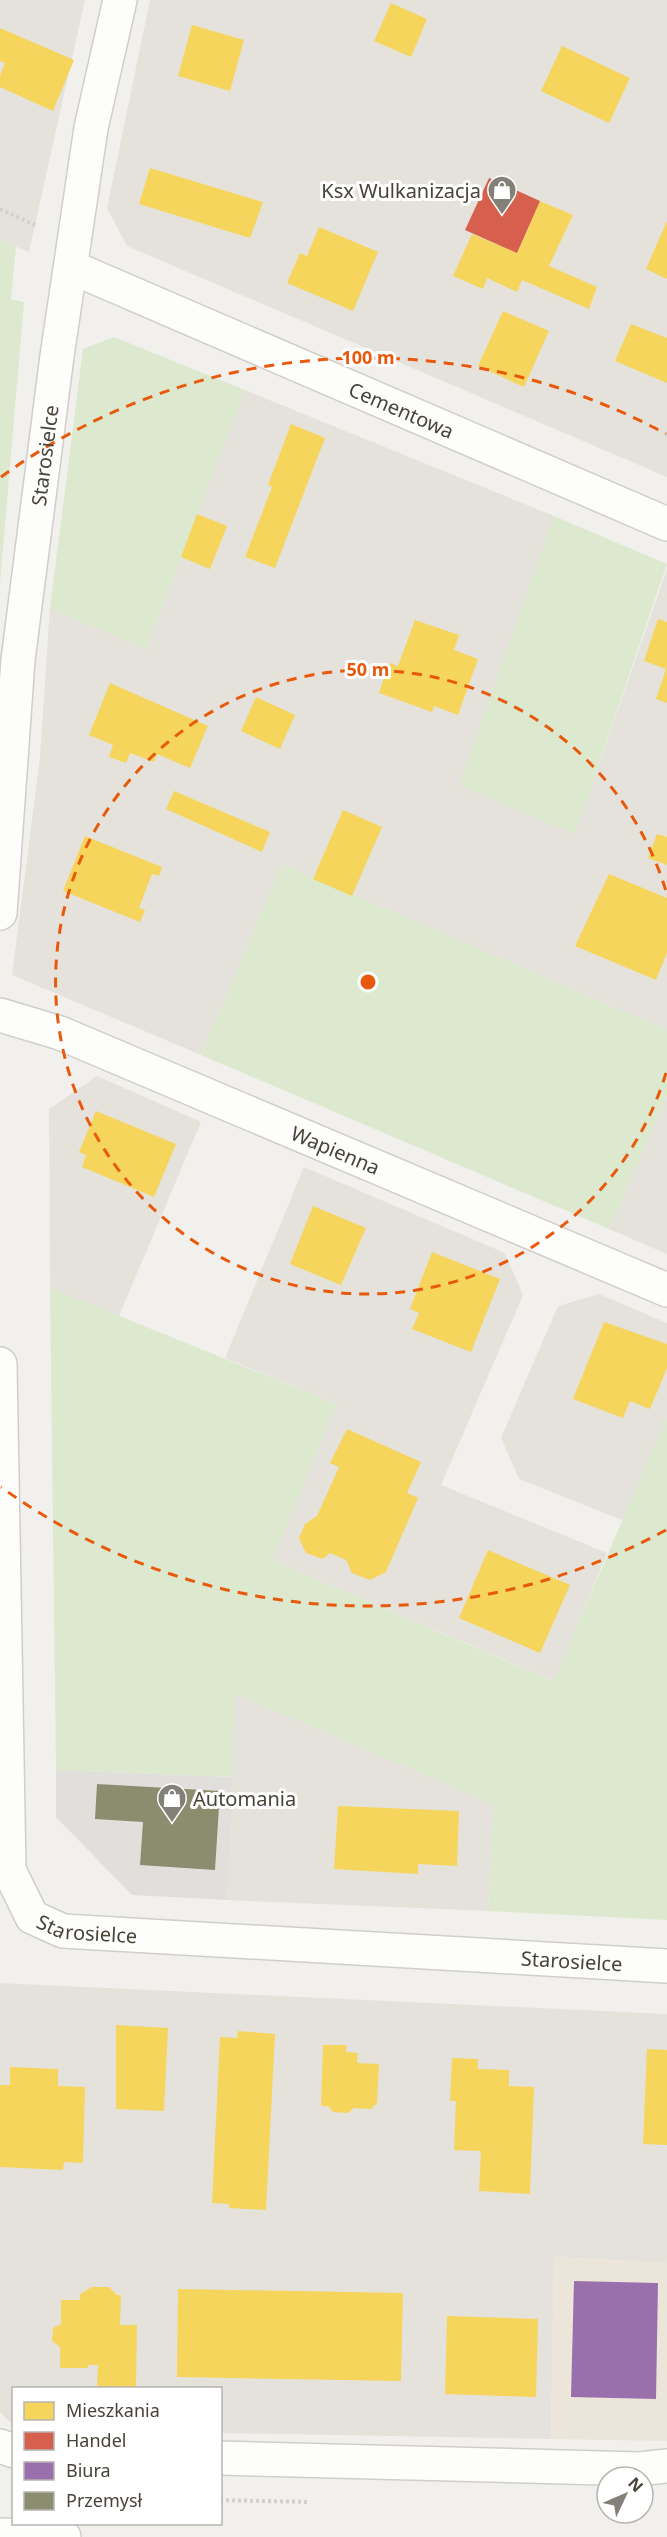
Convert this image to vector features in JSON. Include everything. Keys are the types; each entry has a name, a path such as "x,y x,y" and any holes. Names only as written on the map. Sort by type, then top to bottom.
{"street":[{"name":"Starosielce","path":"0,913 18,660 91,128 120,0"},
{"name":"Cementowa","path":"71,267 667,524"},
{"name":"Wapienna","path":"0,1015 60,1033 667,1290"},
{"name":"Starosielce","path":"0,1364 9,1870 32,1917 63,1931 667,1966"},
{"path":"222,2458 640,2469 667,2466"},
{"path":"0,2535 64,2537"}],"shaded area":[{"path":"0,0 85,0 29,252 0,240"},
{"path":"150,0 667,0 667,477 127,246 107,208"},
{"path":"245,390 554,516 460,785 575,833 667,569 667,1030 282,864 201,1055 12,975 40,758 50,608 146,649"},
{"path":"97,1076 201,1122 119,1316 50,1288 49,1109"},
{"path":"667,1096 667,1254 609,1229"},
{"path":"304,1167 505,1253 523,1295 441,1485 607,1553 554,1681 272,1560 337,1404 225,1358"},
{"path":"599,1294 667,1323 667,1417 624,1521 519,1479 501,1438 558,1306"},
{"path":"235,1694 494,1804 488,1911 227,1900"},
{"path":"56,1770 233,1777 227,1900 132,1895 56,1817"},
{"path":"0,1983 667,2014 667,2263 554,2257 551,2439 222,2433 222,2387 12,2387 12,2424 0,2412"},
{"path":"554,2257 667,2263 667,2441 551,2439"}],"green space":[{"path":"0,240 16,247 11,299 24,302 0,584"},
{"path":"114,337 245,390 146,649 50,608 83,349"},
{"path":"554,516 667,564 575,834 459,785"},
{"path":"282,864 667,1030 667,1096 609,1229 201,1055"},
{"path":"50,1288 337,1404 272,1560 553,1681 667,1417 667,1920 488,1911 494,1804 235,1694 233,1777 56,1770"}],"building: Mieszkania":[{"path":"391,3 427,19 411,57 374,41"},
{"path":"192,25 244,40 230,91 178,76"},
{"path":"0,28 74,60 53,111 0,87 0,76 5,63 0,61"},
{"path":"562,46 630,78 609,123 541,91"},
{"path":"150,168 263,202 250,238 139,204"},
{"path":"540,201 573,215 549,266 597,287 589,309 522,280 517,292 487,278 483,289 453,276 472,234 517,253"},
{"path":"667,221 667,279 646,269"},
{"path":"319,227 378,252 353,311 287,283 300,253 307,256"},
{"path":"503,311 549,331 524,387 478,366"},
{"path":"631,324 667,338 667,383 615,361"},
{"path":"291,424 325,438 275,568 245,557 272,487 268,485"},
{"path":"197,514 227,526 210,569 181,557"},
{"path":"658,619 667,622 667,703 656,699 666,669 644,661"},
{"path":"415,620 459,635 454,650 478,659 458,715 434,706 432,712 379,693 389,663 398,666"},
{"path":"110,683 208,726 190,768 157,754 154,762 130,753 126,763 109,757 113,745 89,735"},
{"path":"256,697 295,715 280,749 241,731"},
{"path":"174,791 270,832 262,852 166,809"},
{"path":"343,810 382,827 352,896 313,879"},
{"path":"657,834 667,837 667,865 648,858"},
{"path":"85,836 162,867 159,876 152,874 139,908 145,910 140,922 63,891"},
{"path":"609,874 667,898 667,953 656,980 575,946"},
{"path":"96,1111 176,1144 154,1197 82,1167 86,1155 79,1152"},
{"path":"313,1206 366,1228 341,1285 290,1264"},
{"path":"432,1252 500,1279 471,1352 412,1329 419,1313 410,1309"},
{"path":"604,1322 667,1344 667,1368 650,1409 630,1401 623,1418 573,1399"},
{"path":"347,1429 421,1462 407,1493 418,1498 386,1572 370,1580 352,1573 346,1560 330,1553 323,1559 306,1553 299,1538 305,1524 317,1516 339,1467 330,1463"},
{"path":"488,1550 570,1585 540,1653 459,1618"},
{"path":"338,1806 459,1811 457,1866 418,1864 418,1874 334,1869"},
{"path":"116,2025 168,2028 164,2111 116,2109"},
{"path":"238,2031 275,2034 266,2210 229,2208 229,2204 212,2203 220,2037 237,2038"},
{"path":"323,2045 346,2045 346,2052 358,2053 357,2063 379,2064 377,2103 371,2109 354,2108 348,2113 333,2112 328,2106 321,2106"},
{"path":"647,2049 667,2050 667,2145 643,2144"},
{"path":"452,2058 478,2059 478,2069 509,2070 509,2086 534,2087 530,2194 479,2191 481,2151 454,2150 456,2101 450,2101"},
{"path":"10,2067 58,2069 58,2086 85,2087 83,2163 64,2162 63,2170 0,2167 0,2085 10,2085"},
{"path":"92,2287 109,2287 117,2295 121,2295 120,2325 137,2325 136,2387 97,2387 98,2365 88,2365 88,2368 60,2368 60,2347 52,2341 53,2328 61,2324 61,2300 80,2300 80,2294"},
{"path":"178,2289 403,2293 401,2381 177,2377"},
{"path":"447,2316 538,2319 536,2397 445,2394"}],"building: Handel":[{"name":"Ksx Wulkanizacja","path":"489,178 540,201 517,253 465,230"}],"building: Biura":[{"path":"574,2281 658,2283 656,2399 571,2397"}],"building: Przemysł":[{"path":"97,1784 220,1791 215,1870 140,1865 143,1822 95,1819"}],"place":[{"name":"Ksx Wulkanizacja","path":"502,216"},
{"name":"Automania","path":"172,1824"}]}
